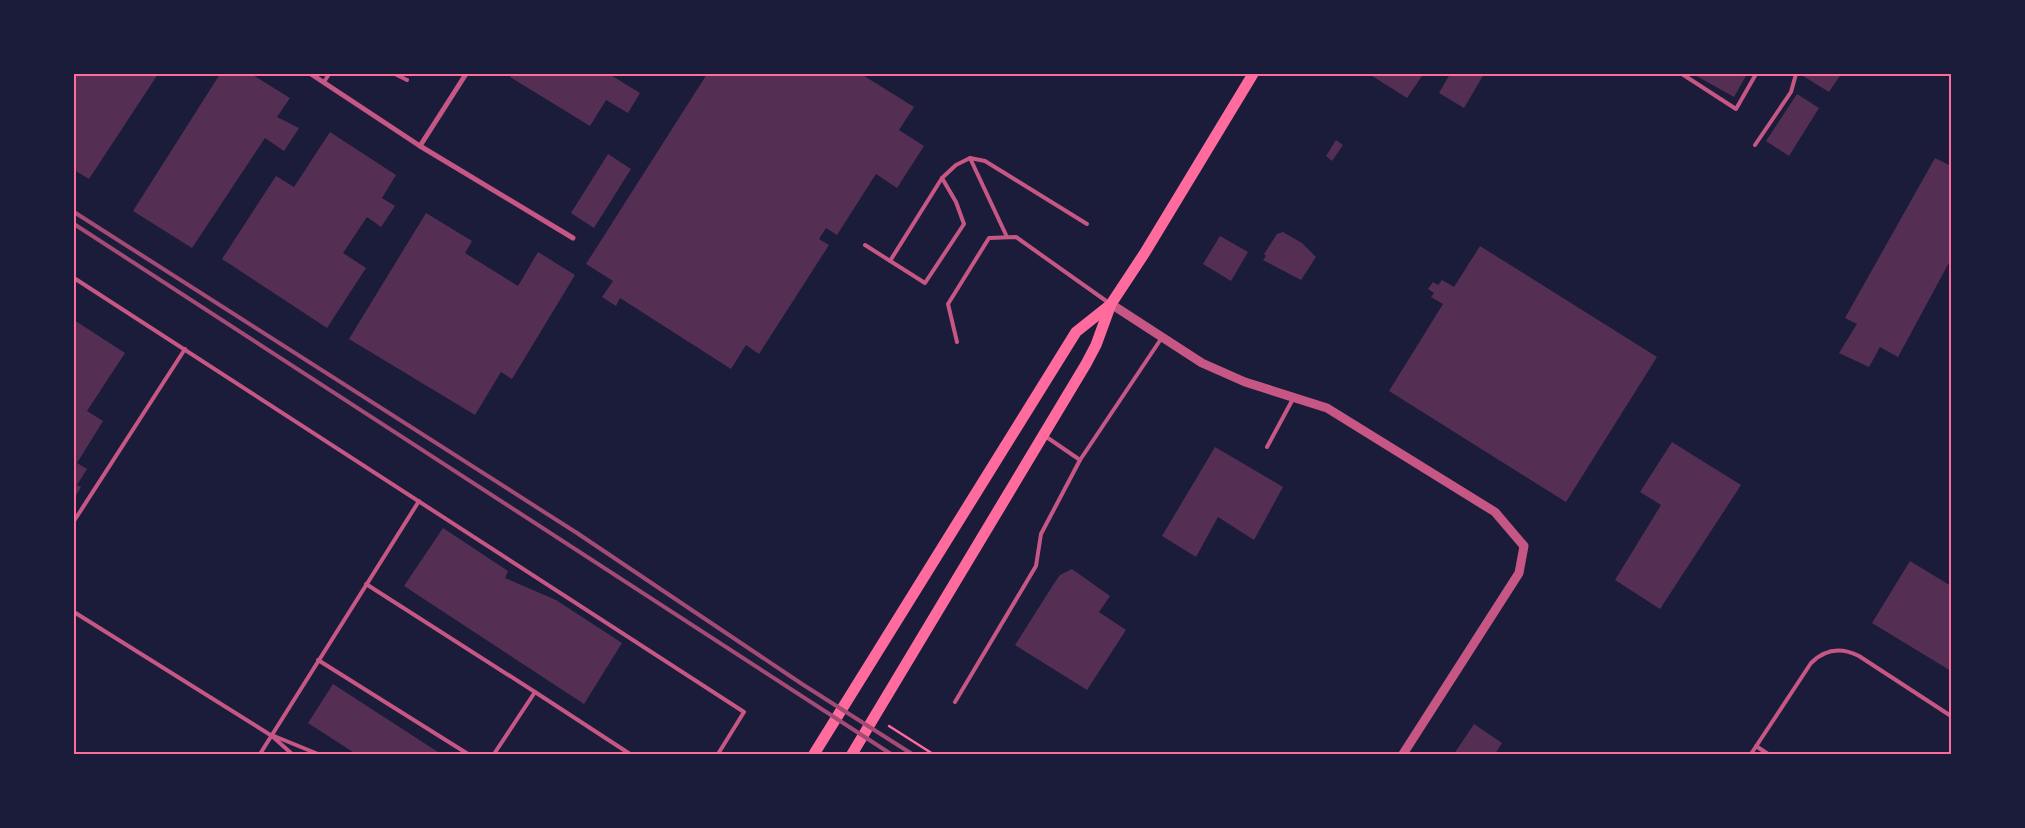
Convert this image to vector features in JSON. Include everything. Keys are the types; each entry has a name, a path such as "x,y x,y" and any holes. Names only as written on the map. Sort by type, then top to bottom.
{"main road":[{"path":"852,754 1096,345 1111,304 1253,74"},
{"path":"814,754 1076,332 1111,304"}],"street":[{"path":"311,74 420,146 573,238"},
{"path":"420,146 466,74"},
{"path":"1111,304 1202,363 1245,382 1327,408 1496,512 1524,546 1519,573 1403,754"}],"lane":[{"path":"324,82 329,74"},
{"path":"395,74 407,80"},
{"path":"1682,74 1736,109 1756,74"},
{"path":"1755,145 1791,92 1796,74"},
{"path":"970,158 1007,237"},
{"path":"890,261 942,178 956,165 970,158 985,162 1087,224"},
{"path":"865,245 925,283 964,224 956,202 942,178"},
{"path":"956,342 948,304 989,238 1016,237 1039,251 1111,304"},
{"path":"74,278 744,712 718,754"},
{"path":"955,702 1036,566 1041,534 1080,460 1161,338"},
{"path":"74,521 185,349"},
{"path":"1267,447 1294,397"},
{"path":"1043,435 1080,460"},
{"path":"260,754 419,501"},
{"path":"366,584 630,754"},
{"path":"74,612 272,736 292,754"},
{"path":"1751,754 1811,663 1818,657 1834,650 1851,652 1859,656 1951,716"},
{"path":"318,660 468,754"},
{"path":"494,754 535,692"},
{"path":"272,736 318,754"},
{"path":"1756,746 1768,754"}],"path":[{"path":"889,726 933,754"}],"building":[{"path":"74,74 158,74 89,179 74,170"},
{"path":"220,74 251,74 290,98 277,117 299,128 284,151 265,138 192,248 133,211"},
{"path":"512,74 609,74 640,93 628,113 606,100 590,126 510,77"},
{"path":"707,74 861,74 914,107 899,130 924,146 897,188 876,174 837,235 826,228 819,239 829,245 759,354 746,345 731,369 620,298 616,306 602,297 613,281 586,264"},
{"path":"1369,74 1419,74 1422,76 1407,98"},
{"path":"1450,74 1484,74 1464,108 1439,93"},
{"path":"1693,74 1747,74 1734,97"},
{"path":"1804,74 1841,74 1829,92 1803,76"},
{"path":"1797,94 1819,108 1789,156 1766,141"},
{"path":"330,132 396,175 382,198 395,206 381,227 367,217 343,253 366,268 327,328 222,259 276,176 294,187"},
{"path":"1336,140 1343,145 1332,161 1326,156"},
{"path":"608,154 631,169 594,228 571,213"},
{"path":"1935,158 1951,166 1951,259 1898,357 1880,347 1869,367 1839,353 1857,324 1845,318"},
{"path":"426,213 472,241 465,253 518,286 538,252 575,275 512,379 501,372 475,415 349,339"},
{"path":"1283,232 1302,243 1316,257 1301,280 1263,260 1266,256 1264,254 1277,234"},
{"path":"1220,236 1248,252 1231,281 1203,264"},
{"path":"1480,246 1657,357 1566,502 1389,391 1443,304 1431,297 1434,293 1428,289 1433,282 1438,285 1442,280 1454,287"},
{"path":"74,320 125,353 87,411 103,421 77,463 87,469 77,485 81,487 74,499"},
{"path":"1672,442 1741,485 1660,609 1615,580 1661,505 1640,492"},
{"path":"1215,447 1283,487 1254,540 1218,517 1196,557 1162,536"},
{"path":"443,528 508,571 505,578 556,600 622,643 584,704 404,586"},
{"path":"1910,561 1951,586 1951,671 1872,623"},
{"path":"1072,569 1110,596 1099,612 1126,630 1087,690 1015,645 1060,575"},
{"path":"333,684 441,754 356,754 308,723"},
{"path":"1474,724 1502,743 1495,754 1454,754"}],"railway":[{"path":"74,212 577,533 802,684 912,754"},
{"path":"74,224 891,754"}]}
